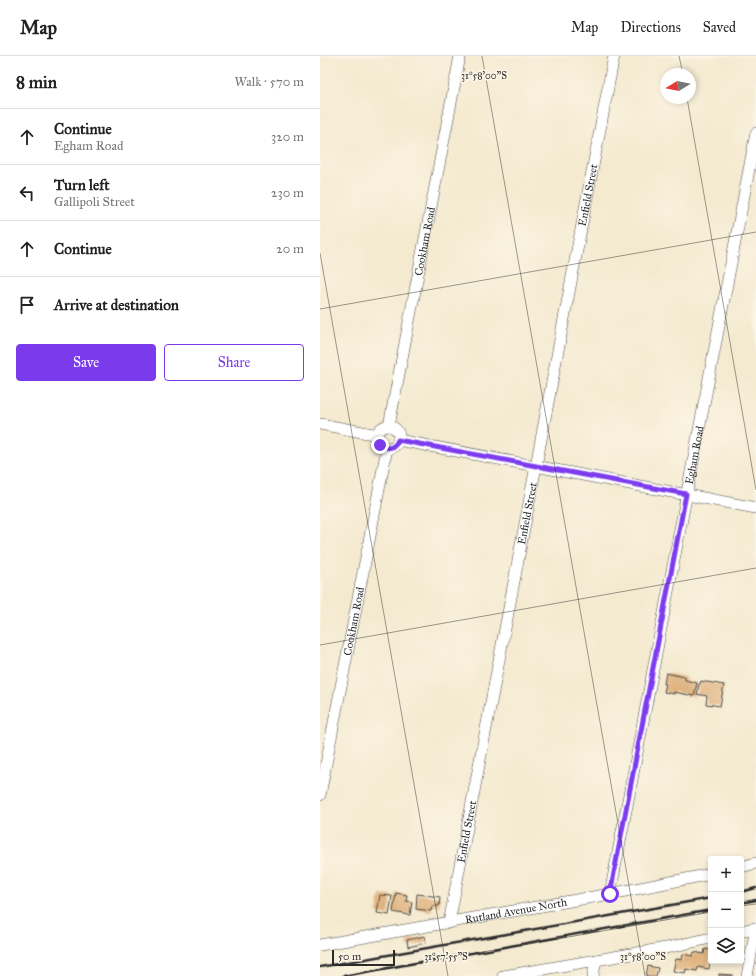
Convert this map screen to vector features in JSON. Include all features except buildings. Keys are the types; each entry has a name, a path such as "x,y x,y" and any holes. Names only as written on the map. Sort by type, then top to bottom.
{"street":[{"name":"Cookham Road","path":"389,426 460,56"},
{"name":"Enfield Street","path":"450,923 614,56"},
{"name":"Egham Road","path":"610,894 756,133"},
{"path":"320,424 378,435"},
{"path":"389,426 398,433 398,440 395,445 387,448 380,445 377,439 378,435 383,428 389,426"},
{"path":"398,440 537,465 756,508"},
{"name":"Cookham Road","path":"320,795 387,448"},
{"path":"744,866 756,863"},
{"name":"Rutland Avenue North","path":"320,945 610,894 708,875"},
{"path":"744,931 756,928 747,976"},
{"path":"503,976 666,948 708,939"},
{"path":"593,976 596,960"}],"railway":[{"path":"744,891 756,888"},
{"path":"320,967 708,899"},
{"path":"744,902 756,900"},
{"path":"343,976 708,911"}],"route":[{"path":"380,445 390,448 397,443 398,440 686,494 610,894"}]}
